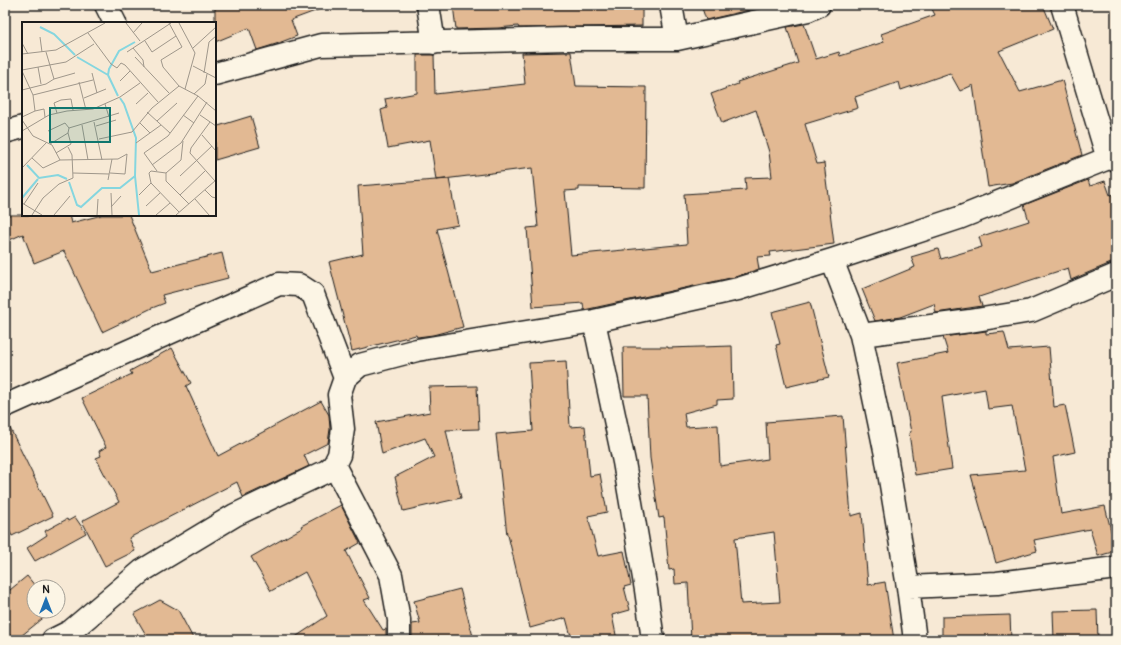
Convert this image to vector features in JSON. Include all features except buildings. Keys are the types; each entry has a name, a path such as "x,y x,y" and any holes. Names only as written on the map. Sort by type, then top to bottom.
{"street":[{"path":"106,5 114,22"},
{"path":"428,5 434,42"},
{"path":"671,5 677,39"},
{"path":"216,74 321,45 569,39 677,39 808,10 819,5"},
{"path":"53,640 72,631 142,571 235,515 327,471 334,464 339,455 343,429 339,395 345,378 360,365 417,350 594,321 738,289 959,218 1112,157 1062,5"},
{"path":"5,132 22,127"},
{"path":"832,260 861,335 886,455 908,587 915,640"},
{"path":"861,335 970,321 1031,311 1116,275"},
{"path":"5,406 279,284 299,285 313,294 345,378"},
{"path":"594,321 624,462 653,640"},
{"path":"334,464 392,575 399,620 399,640"},
{"path":"908,587 997,583 1116,568"}]}
